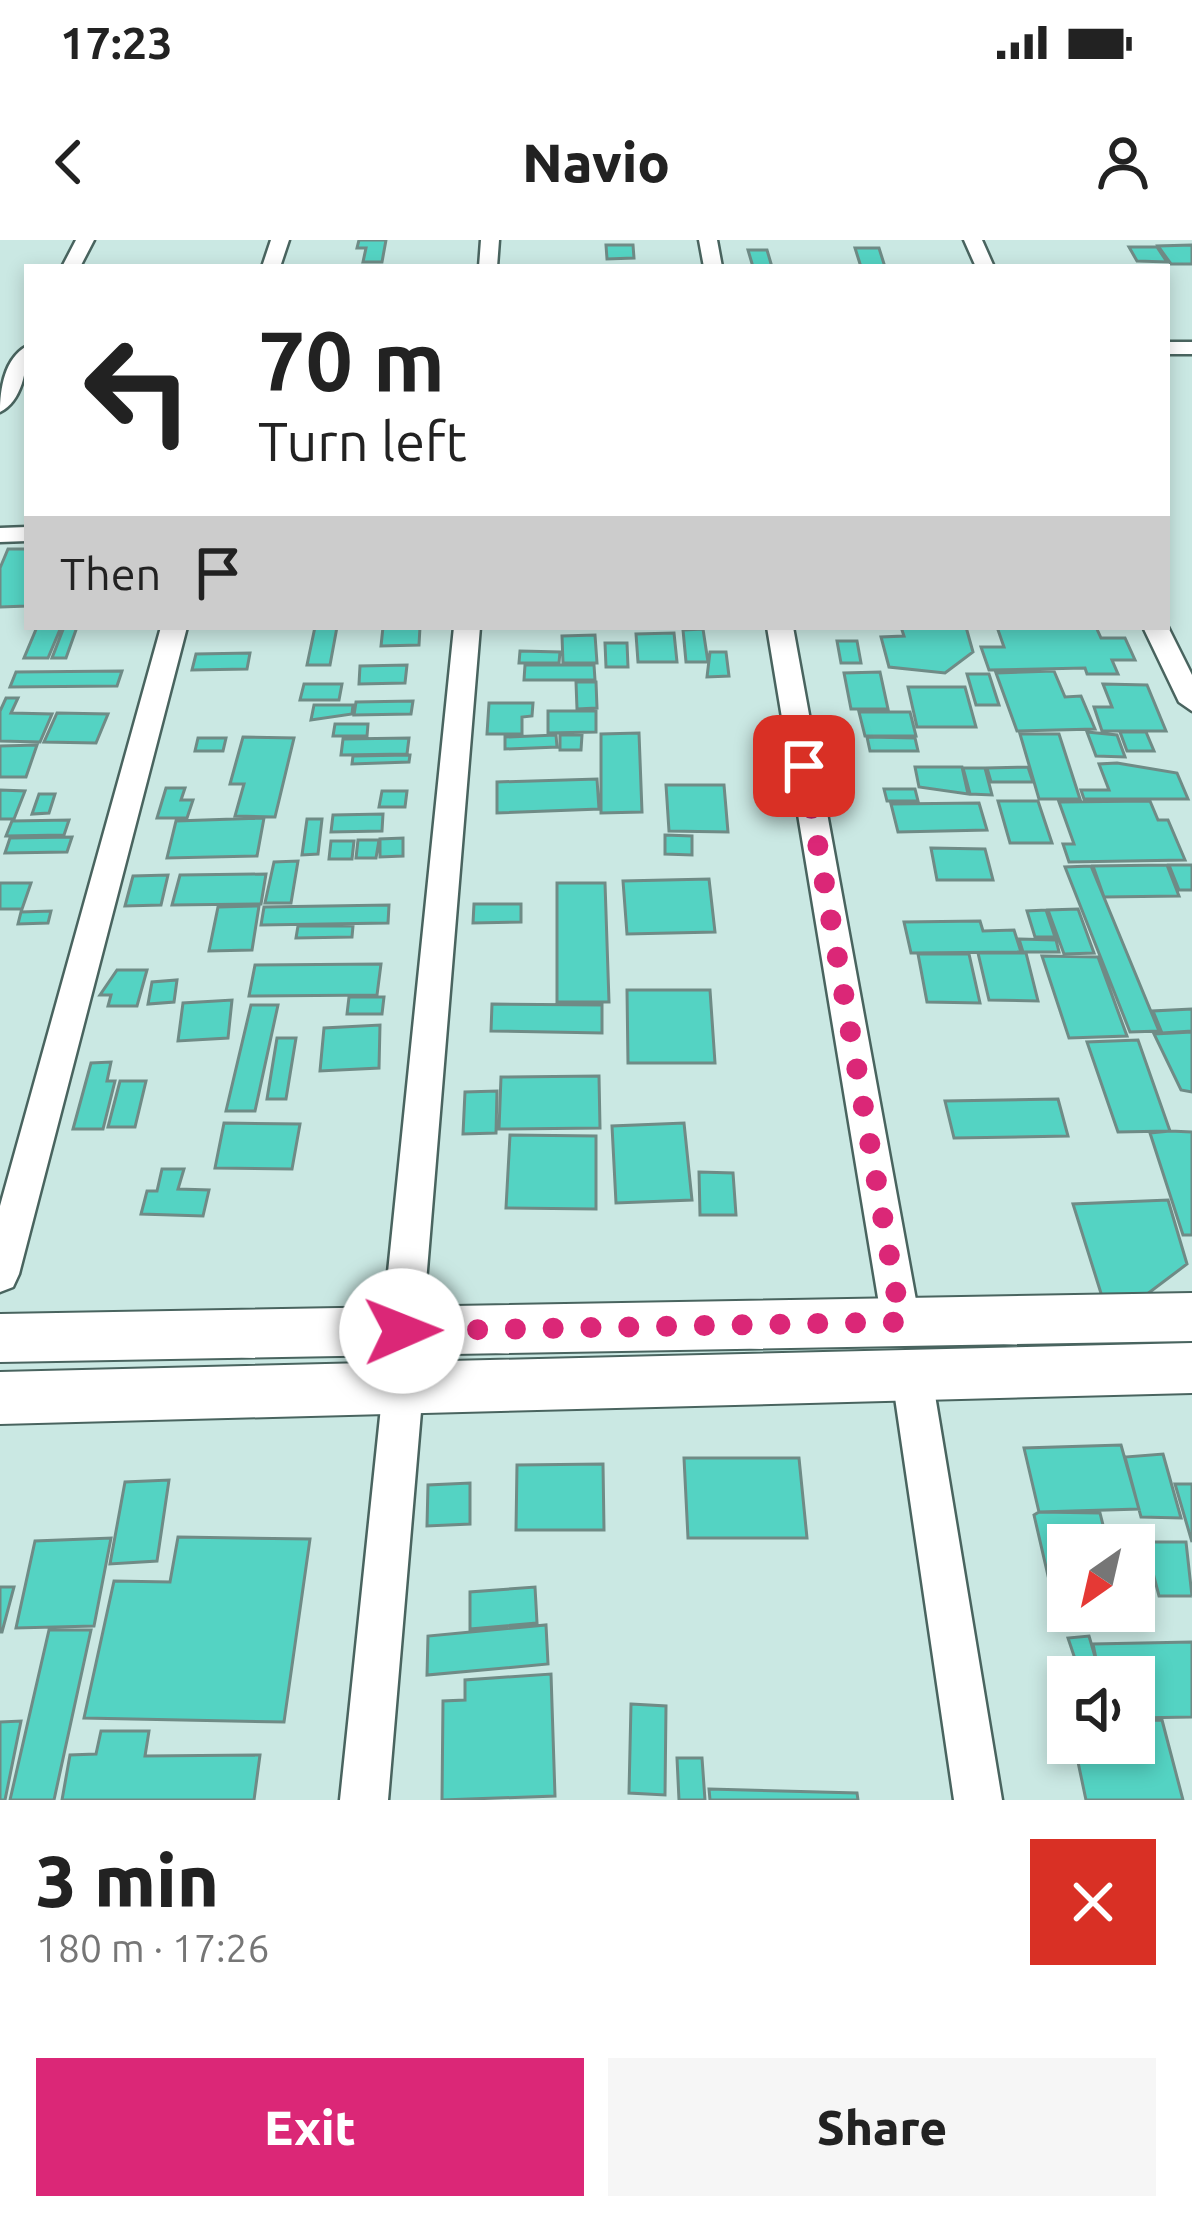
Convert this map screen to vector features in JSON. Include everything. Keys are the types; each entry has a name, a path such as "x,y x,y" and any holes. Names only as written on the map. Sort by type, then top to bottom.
{"street":[{"path":"0,406 24,360"},
{"path":"0,1274 173,630"},
{"path":"402,1331 467,630"},
{"path":"781,630 901,1322"},
{"path":"1157,630 1192,702"},
{"path":"0,1338 1192,1317"},
{"path":"0,1397 1192,1368"},
{"path":"912,1377 978,1800"},
{"path":"364,1800 403,1388"}],"building":[{"path":"359,240 386,240 382,262 363,262 366,248 357,248"},
{"path":"606,245 633,245 634,258 607,259"},
{"path":"1192,245 1192,264 1171,264 1158,246"},
{"path":"1129,247 1157,247 1167,262 1137,261"},
{"path":"855,248 879,248 884,264 860,264"},
{"path":"748,250 767,250 771,264 752,264"},
{"path":"8,549 24,549 24,606 0,607 0,568"},
{"path":"36,630 60,630 48,658 24,658"},
{"path":"63,630 76,630 66,658 52,658"},
{"path":"314,630 336,630 330,665 307,665"},
{"path":"383,630 420,630 419,645 381,646"},
{"path":"683,630 703,630 708,662 686,662"},
{"path":"902,630 967,630 973,652 945,673 889,667 881,637 904,636"},
{"path":"998,630 1097,630 1101,638 1125,638 1135,660 1112,660 1118,674 1087,674 1085,668 989,670 981,647 1004,647"},
{"path":"674,633 677,662 638,662 636,634"},
{"path":"595,635 597,663 563,663 562,636"},
{"path":"837,641 857,641 861,663 841,663"},
{"path":"605,643 627,643 628,667 606,667"},
{"path":"520,651 560,652 559,663 519,663"},
{"path":"710,652 726,652 729,676 707,677"},
{"path":"250,653 247,669 192,670 196,654"},
{"path":"407,665 405,683 359,684 360,666"},
{"path":"525,665 594,665 595,680 524,680"},
{"path":"122,671 117,686 10,687 16,672"},
{"path":"1054,671 1065,697 1081,696 1095,729 1017,731 996,673"},
{"path":"880,672 888,709 851,709 844,673"},
{"path":"967,674 989,674 999,705 976,705"},
{"path":"576,682 596,682 597,708 577,709"},
{"path":"304,684 342,684 339,700 300,700"},
{"path":"1103,684 1147,685 1166,731 1102,731 1094,707 1112,707"},
{"path":"908,687 965,687 976,727 917,727"},
{"path":"6,698 18,698 11,713 52,714 40,742 0,741 0,711"},
{"path":"413,701 411,714 354,715 356,702"},
{"path":"489,703 533,703 532,716 522,717 522,734 487,734"},
{"path":"314,705 353,705 352,714 311,720"},
{"path":"548,711 596,711 596,732 548,733"},
{"path":"859,712 910,712 916,736 865,736"},
{"path":"57,713 108,714 96,743 44,742"},
{"path":"335,724 368,724 367,736 333,736"},
{"path":"1087,732 1117,735 1125,757 1096,756"},
{"path":"1120,732 1146,732 1154,751 1127,751"},
{"path":"639,733 642,812 601,813 601,734"},
{"path":"1020,734 1059,734 1080,799 1039,799"},
{"path":"556,735 557,747 505,749 505,737"},
{"path":"560,735 582,735 581,750 560,750"},
{"path":"243,737 294,738 275,817 235,816 244,784 230,784"},
{"path":"867,737 915,738 918,751 870,751"},
{"path":"198,738 226,738 223,751 195,751"},
{"path":"409,738 407,754 341,755 343,739"},
{"path":"37,745 26,777 0,777 0,746"},
{"path":"410,755 409,762 352,764 353,756"},
{"path":"1099,764 1177,773 1188,799 1084,799 1081,790 1109,790"},
{"path":"915,767 962,767 968,794 919,787"},
{"path":"1028,767 1033,782 991,782 987,768"},
{"path":"963,768 985,768 992,795 970,794"},
{"path":"597,779 599,809 497,813 497,782"},
{"path":"666,785 724,785 728,832 669,831"},
{"path":"166,788 185,788 181,800 193,800 187,818 157,818"},
{"path":"884,789 915,789 918,801 887,801"},
{"path":"0,790 25,791 14,819 0,819"},
{"path":"382,791 407,791 405,807 379,807"},
{"path":"39,794 55,794 49,813 32,814"},
{"path":"998,801 1038,801 1052,843 1010,843"},
{"path":"1150,801 1158,820 1168,820 1185,860 1069,862 1063,844 1074,844 1059,802"},
{"path":"979,803 987,830 898,832 891,804"},
{"path":"383,814 382,831 331,832 333,815"},
{"path":"264,818 257,856 167,858 176,821"},
{"path":"307,819 322,819 318,854 302,855"},
{"path":"69,820 64,835 6,836 12,821"},
{"path":"665,835 692,836 692,855 665,854"},
{"path":"72,837 67,852 5,853 10,838"},
{"path":"403,838 403,856 380,857 380,839"},
{"path":"358,840 379,840 376,858 356,858"},
{"path":"331,841 354,841 352,859 329,859"},
{"path":"931,848 985,849 993,880 937,880"},
{"path":"298,861 291,903 265,903 274,862"},
{"path":"1167,865 1179,896 1104,897 1093,866"},
{"path":"1169,865 1192,865 1192,890 1179,890"},
{"path":"1091,866 1159,1031 1130,1032 1065,867"},
{"path":"266,874 261,904 172,905 180,875"},
{"path":"168,875 161,905 125,906 133,876"},
{"path":"709,879 715,932 627,934 623,881"},
{"path":"0,883 31,883 22,909 0,909"},
{"path":"557,883 605,883 609,1002 557,1002"},
{"path":"474,904 521,904 521,922 473,923"},
{"path":"389,905 388,923 261,925 264,907"},
{"path":"259,906 252,950 209,951 218,907"},
{"path":"1078,909 1094,953 1064,954 1048,910"},
{"path":"1046,910 1055,937 1035,937 1027,911"},
{"path":"51,911 48,923 18,924 21,912"},
{"path":"980,921 983,931 1014,930 1021,952 911,953 904,922"},
{"path":"298,926 353,926 352,937 296,938"},
{"path":"1019,939 1056,940 1059,952 1023,952"},
{"path":"978,953 1026,953 1038,1001 989,1000"},
{"path":"918,954 969,954 980,1003 927,1002"},
{"path":"1042,956 1098,957 1127,1036 1069,1038"},
{"path":"381,964 377,995 249,996 255,965"},
{"path":"117,970 147,970 137,1006 108,1006 111,995 100,995"},
{"path":"177,980 174,1002 148,1004 152,982"},
{"path":"627,990 710,990 715,1063 628,1063"},
{"path":"349,997 384,997 382,1014 347,1014"},
{"path":"232,1000 228,1038 178,1041 183,1003"},
{"path":"492,1004 602,1005 602,1033 491,1031"},
{"path":"251,1005 278,1005 255,1111 226,1111"},
{"path":"1192,1009 1192,1031 1162,1033 1153,1011"},
{"path":"380,1025 379,1068 320,1071 324,1028"},
{"path":"1192,1032 1192,1092 1181,1090 1154,1034"},
{"path":"277,1038 296,1038 286,1099 267,1099"},
{"path":"1138,1040 1170,1131 1118,1132 1087,1042"},
{"path":"111,1062 107,1081 115,1081 103,1129 73,1129 91,1063"},
{"path":"599,1076 600,1128 499,1129 501,1077"},
{"path":"120,1081 146,1081 135,1127 108,1127"},
{"path":"497,1091 496,1133 463,1134 465,1092"},
{"path":"1058,1099 1068,1136 954,1138 945,1101"},
{"path":"224,1123 300,1124 292,1169 215,1168"},
{"path":"684,1123 692,1200 616,1203 612,1126"},
{"path":"1192,1132 1192,1235 1183,1235 1150,1133"},
{"path":"510,1135 596,1136 596,1209 506,1208"},
{"path":"162,1169 184,1169 178,1189 209,1190 203,1216 141,1214 147,1191 157,1191"},
{"path":"699,1172 733,1173 736,1215 700,1215"},
{"path":"1168,1200 1187,1264 1110,1322 1073,1204"},
{"path":"1121,1445 1139,1509 1039,1512 1024,1448"},
{"path":"1163,1454 1181,1518 1141,1517 1125,1457"},
{"path":"684,1458 799,1458 807,1538 688,1538"},
{"path":"603,1464 604,1530 516,1530 517,1465"},
{"path":"169,1480 157,1561 110,1564 125,1482"},
{"path":"470,1483 470,1524 427,1526 428,1485"},
{"path":"1175,1484 1192,1484 1192,1542"},
{"path":"1100,1513 1103,1524 1047,1524 1047,1571 1034,1515"},
{"path":"178,1537 310,1539 284,1722 84,1718 114,1581 170,1582"},
{"path":"111,1538 94,1626 16,1628 35,1541"},
{"path":"1155,1542 1186,1542 1192,1596 1159,1596"},
{"path":"0,1587 14,1587 2,1632 0,1632"},
{"path":"535,1587 537,1623 470,1629 470,1592"},
{"path":"546,1625 548,1664 427,1675 428,1636"},
{"path":"49,1630 91,1630 54,1800 10,1800"},
{"path":"1089,1636 1095,1656 1074,1656 1068,1638"},
{"path":"1192,1642 1192,1717 1155,1718 1155,1656 1095,1656 1093,1644"},
{"path":"551,1674 555,1796 442,1800 443,1701 465,1700 465,1680"},
{"path":"631,1704 666,1706 665,1795 629,1793"},
{"path":"1155,1720 1162,1720 1183,1800 1086,1800 1078,1764 1155,1764"},
{"path":"21,1721 5,1800 0,1800 0,1722"},
{"path":"101,1731 149,1731 145,1756 260,1755 254,1800 62,1800 70,1755 96,1754"},
{"path":"677,1758 702,1758 705,1800 679,1800"},
{"path":"709,1789 857,1793 858,1800 710,1800"}],"route":[{"path":"402,1331 901,1322 804,766"}]}
